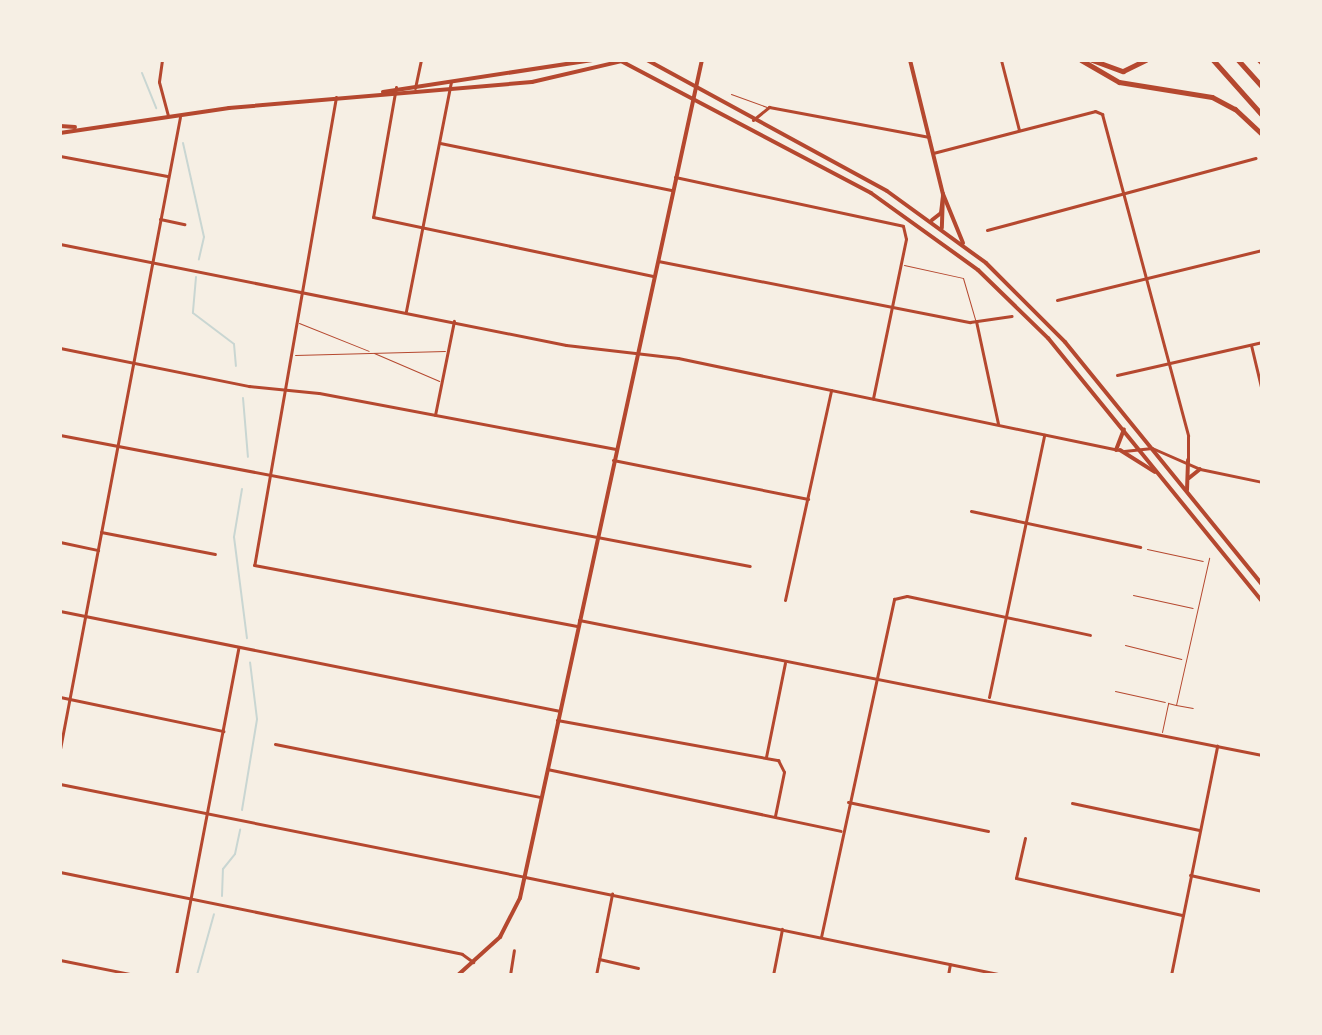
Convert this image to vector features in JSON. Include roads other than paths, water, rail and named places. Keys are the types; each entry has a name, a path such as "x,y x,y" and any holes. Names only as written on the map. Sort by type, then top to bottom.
{"highway":[{"path":"1081,60 1119,82 1212,97 1262,134"},
{"path":"1092,60 1123,71 1146,60"},
{"path":"1213,60 1262,115"},
{"path":"1238,60 1262,87"}],"main road":[{"path":"60,133 81,127 168,115 396,90 593,60"},
{"path":"396,90 449,90 537,81 623,60 871,193 944,242 1025,312 1262,601"},
{"path":"647,60 932,220 965,246 1043,318 1262,584"},
{"path":"458,975 509,925 525,877 702,60"},
{"path":"910,60 943,194 965,246"},
{"path":"60,126 81,127"},
{"path":"943,194 944,242"},
{"path":"932,220 941,213 943,194"},
{"path":"1124,429 1118,450 1160,474"},
{"path":"1187,490 1188,460"},
{"path":"1189,478 1200,469"}],"street":[{"path":"162,60 159,82 168,115"},
{"path":"415,92 421,60"},
{"path":"1001,60 1019,131"},
{"path":"406,311 451,81"},
{"path":"396,90 371,215 653,276"},
{"path":"336,97 299,323 254,565 988,698 1262,755"},
{"path":"753,120 769,107 929,137"},
{"path":"933,153 1095,111 1102,114 1188,436 1188,460"},
{"path":"60,749 180,114"},
{"path":"440,143 672,190"},
{"path":"60,156 167,176"},
{"path":"987,230 1256,158"},
{"path":"675,177 903,226 906,239 873,399"},
{"path":"160,219 184,224"},
{"path":"60,244 304,290 578,348 636,354 831,390 1118,450 1152,448 1188,460 1200,469 1262,482"},
{"path":"1057,300 1262,250"},
{"path":"657,260 976,321 1012,316"},
{"path":"435,415 454,321"},
{"path":"976,321 998,424"},
{"path":"1117,375 1262,342"},
{"path":"1251,345 1262,391"},
{"path":"60,348 616,449"},
{"path":"785,600 831,390"},
{"path":"60,435 750,566"},
{"path":"988,698 1044,435"},
{"path":"613,460 808,499"},
{"path":"971,511 1140,547"},
{"path":"101,532 215,554"},
{"path":"60,542 98,550"},
{"path":"821,937 873,677 888,612 896,597 1090,635"},
{"path":"60,611 560,711"},
{"path":"176,975 238,647"},
{"path":"766,757 785,662"},
{"path":"60,697 223,731"},
{"path":"557,720 766,757 782,763 775,816"},
{"path":"275,744 541,797"},
{"path":"1171,975 1217,746"},
{"path":"547,769 842,831"},
{"path":"60,784 1004,975"},
{"path":"848,802 988,831"},
{"path":"1072,803 1199,830"},
{"path":"1025,838 1016,878 1182,915"},
{"path":"60,872 462,954 473,962"},
{"path":"1190,875 1262,891"},
{"path":"596,975 612,894"},
{"path":"773,975 782,929"},
{"path":"510,975 514,950"},
{"path":"599,959 638,968"},
{"path":"60,960 135,975"},
{"path":"948,975 950,964"}],"lane":[{"path":"731,94 769,107"},
{"path":"901,264 963,278 976,321"},
{"path":"299,323 442,382"},
{"path":"292,355 448,351"},
{"path":"1147,549 1205,562"},
{"path":"1176,705 1205,562 1209,558"},
{"path":"1133,595 1195,609"},
{"path":"1125,645 1184,659"},
{"path":"1115,691 1193,708"},
{"path":"1161,735 1168,703"}],"waterway":[{"path":"142,73 156,108"},
{"path":"183,143 204,237 199,259"},
{"path":"196,277 193,313 234,344 236,366"},
{"path":"243,398 248,457"},
{"path":"242,489 234,537 247,638"},
{"path":"242,810 257,719 250,662"},
{"path":"222,896 223,869 235,854 240,830"},
{"path":"197,975 214,914"}]}
